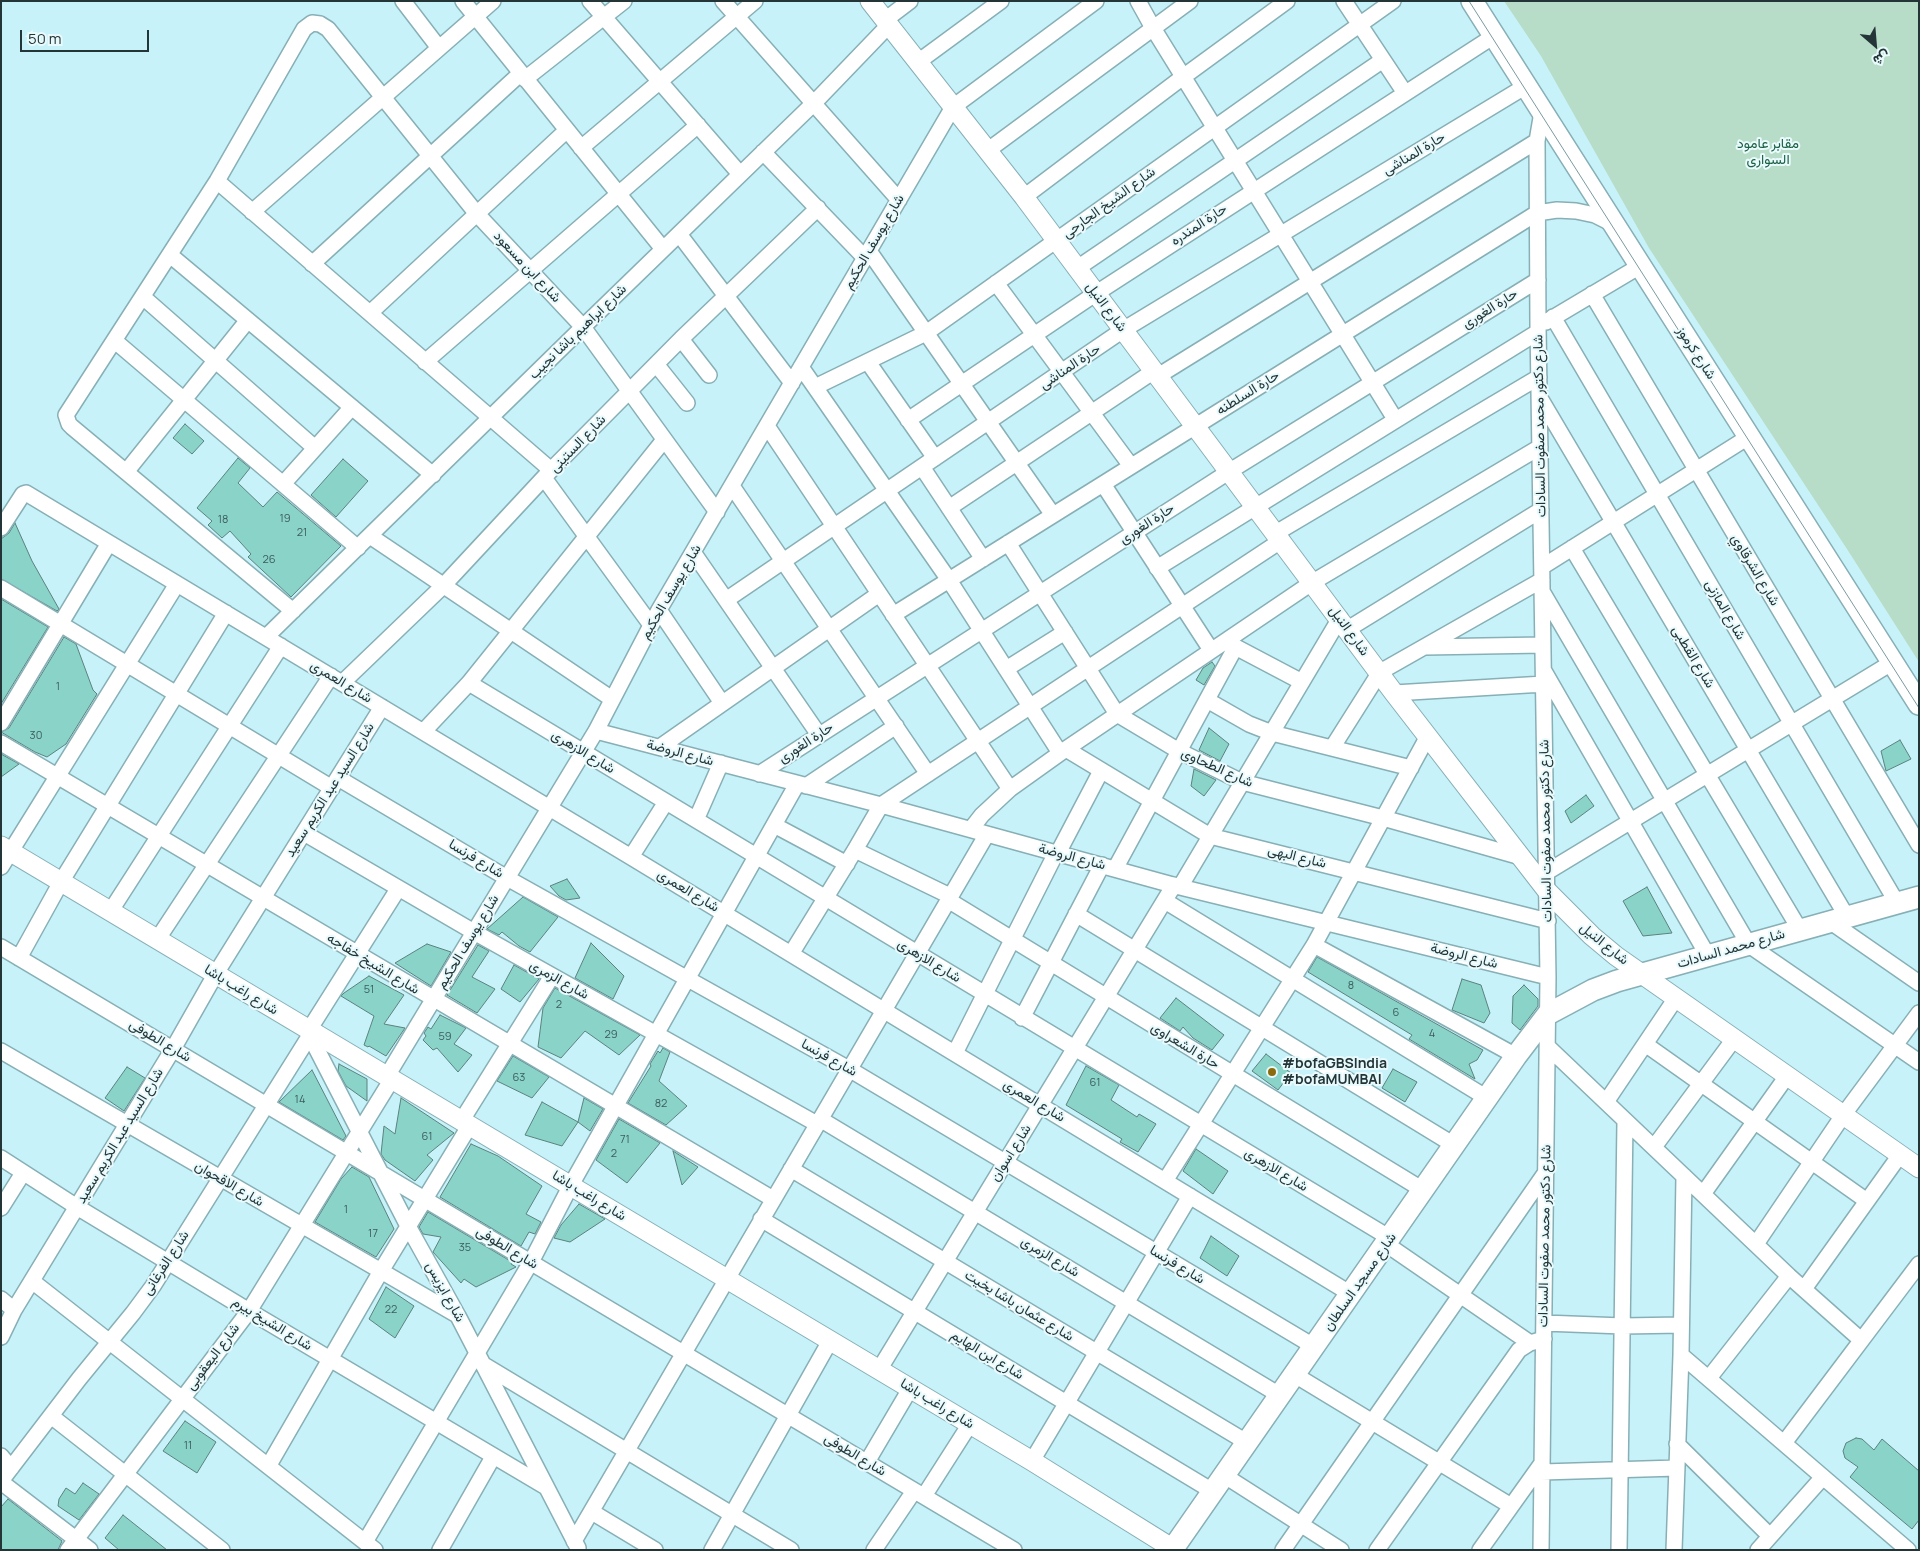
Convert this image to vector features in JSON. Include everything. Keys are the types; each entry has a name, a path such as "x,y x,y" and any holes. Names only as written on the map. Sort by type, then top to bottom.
{"main road":[{"name":"شارع كرموز","path":"1472,1 1919,704"},
{"name":"شارع محمد السادات","path":"1548,1014 1593,990 1642,974 1912,900"},
{"name":"شارع مسجد السلطان","path":"1174,1549 1516,1056 1548,1014"}],"street":[{"path":"403,1 439,48"},
{"path":"462,1 663,249"},
{"path":"252,212 493,1"},
{"path":"590,1 740,174"},
{"path":"312,264 430,156 523,76 624,1"},
{"path":"723,1 899,200"},
{"path":"581,148 755,1"},
{"name":"شارع النيل","path":"870,1 1024,197 1394,692 1548,892 1592,936 1642,974 1919,1168"},
{"name":"شارع ابراهيم باشا نجيب","path":"266,637 583,326 813,104 887,22 910,1"},
{"path":"918,62 1001,1"},
{"path":"953,107 1096,1"},
{"path":"1138,1 1394,420"},
{"path":"987,151 1190,1"},
{"path":"1024,197 1287,1"},
{"path":"1344,1 1406,93"},
{"name":"شارع الشيخ الجارحى","path":"815,387 926,332 1393,1"},
{"name":"شارع ابن مسعود","path":"217,181 304,28 312,23 320,24 328,29 477,214 583,326 717,512"},
{"name":"حارة المندره","path":"908,420 1034,334 1253,190 1494,36"},
{"path":"1076,269 1383,60"},
{"name":"حارة المناشى","path":"726,600 1123,330 1526,86"},
{"name":"شارع يوسف الحكيم","path":"389,1077 433,1000 584,752 659,610 953,107"},
{"name":"شارع دكتور محمد صفوت السادات","path":"1541,1550 1542,1468 1537,1341 1544,1323 1548,1047 1548,892 1537,213 1537,140 1542,112"},
{"path":"425,362 698,125"},
{"path":"370,314 567,130"},
{"path":"949,508 1092,413 1309,282 1537,140"},
{"path":"764,152 867,255 926,332 1053,515"},
{"path":"293,611 72,427 66,415 217,181 491,418 548,474 587,537 651,625"},
{"name":"شارع الستينى","path":"157,940 279,756 337,680 443,586 629,391 818,208"},
{"name":"حارة السلطنه","path":"893,616 1537,213 1556,210 1576,211 1595,215 1613,224"},
{"path":"679,234 792,383"},
{"path":"170,255 433,475"},
{"path":"1157,568 1553,318 1640,266"},
{"name":"حارة الغورى","path":"759,774 1230,471 1538,280"},
{"path":"996,283 1131,466"},
{"name":"شارع الشرقاوي","path":"1592,294 1919,845"},
{"path":"143,297 315,448"},
{"name":"شارع المازنى","path":"1553,318 1791,724 1912,900"},
{"path":"126,472 248,320"},
{"path":"681,339 710,375"},
{"path":"115,341 358,548"},
{"path":"868,362 935,458"},
{"path":"656,364 687,403"},
{"name":"شارع البهى","path":"802,367 949,580 1030,707 1063,751 1102,771 1210,836 1548,921"},
{"path":"792,954 856,850 881,805 1182,606 1279,537 1539,377"},
{"name":"شارع القطبى","path":"1539,397 1748,750 1839,919"},
{"path":"283,484 352,407"},
{"path":"768,426 1010,789"},
{"path":"1332,748 1380,672 1542,579 1572,548 1750,436"},
{"path":"423,732 469,683 664,440"},
{"path":"971,830 982,815 1010,789 1211,650 1230,645 1313,582 1540,447"},
{"path":"922,467 983,559"},
{"path":"1102,484 1211,650"},
{"path":"732,486 928,774"},
{"name":"شارع العمرى","path":"1,528 26,493 1352,1294"},
{"path":"1344,624 1541,510"},
{"path":"370,536 612,699"},
{"path":"1,723 109,543"},
{"name":"شارع الطحاوى","path":"1008,543 1117,714 1179,751 1242,782 1383,818 1521,857"},
{"path":"1572,548 1800,930"},
{"path":"693,552 819,735"},
{"path":"1542,579 1664,801 1749,945 1919,1062"},
{"path":"4,855 58,776 177,584"},
{"name":"شارع فرنسا","path":"1,588 279,756 335,783 849,1069 1315,1347"},
{"path":"660,747 879,594"},
{"path":"659,610 722,703"},
{"path":"19,958 61,882 226,613"},
{"name":"شارع اسوان","path":"879,1370 1165,901 1210,836 1302,682 1344,624"},
{"path":"1006,670 1066,632"},
{"path":"1230,645 1302,682"},
{"path":"1022,1018 1076,914 1152,802 1207,700 1230,645"},
{"path":"1424,647 1543,645"},
{"path":"110,912 281,646"},
{"path":"1547,872 1893,662"},
{"path":"1394,692 1544,677 1708,956"},
{"name":"شارع الازهرى","path":"469,683 1200,1124 1388,1241 1461,1295 1537,1341"},
{"path":"1207,700 1249,724 1272,733 1410,768"},
{"name":"شارع السيد عبد الكريم سعيد","path":"1,1337 14,1310 173,1049 215,975 382,707"},
{"path":"32,1281 370,1546 437,1422 481,1359 571,1185 774,825 801,785 896,726"},
{"name":"شارع الروضة","path":"596,731 881,805 1177,886 1548,977"},
{"path":"1165,1181 1314,944 1428,736"},
{"name":"شارع الشيخ خفاجه","path":"1,743 433,1000 773,1199"},
{"path":"696,820 721,763"},
{"path":"955,1053 1057,853 1102,771"},
{"path":"631,857 666,802"},
{"path":"774,825 847,864"},
{"name":"شارع الزمرى","path":"304,833 398,889 552,976 818,1121 975,1212 1281,1396"},
{"path":"577,1546 592,1512 726,1279 987,834"},
{"name":"حارة الشعراوى","path":"856,850 949,898 1050,964 1424,1190"},
{"name":"شارع راغب باشا","path":"4,855 61,882 311,1033 466,1122 1032,1461 1174,1549"},
{"name":"شارع الفرغانى","path":"1,1481 138,1306 168,1262 267,1105 356,954 398,889"},
{"path":"1165,901 1487,1098"},
{"path":"1076,914 1454,1145"},
{"path":"1839,919 1919,983"},
{"path":"1314,944 1516,1056"},
{"name":"شارع الطوفى","path":"1,947 1014,1550"},
{"path":"269,1465 381,1271 425,1199 510,1045 552,976"},
{"path":"1606,1102 1676,998"},
{"path":"1756,1244 1844,1114 1919,1013"},
{"name":"شارع ايزيس","path":"311,1033 408,1226 481,1359 577,1546"},
{"path":"1654,1147 1734,1039"},
{"path":"1646,1044 1867,1202"},
{"path":"1548,1047 1790,1276 1861,1340"},
{"name":"شارع الاقحوان","path":"1,1050 458,1316"},
{"path":"1703,1194 1787,1076"},
{"name":"شارع اليعقوبى","path":"72,1544 249,1311 360,1132 389,1077"},
{"path":"1619,1550 1625,1121"},
{"path":"1804,1289 1900,1155"},
{"name":"شارع الشيخ بيرم","path":"1,1158 77,1207 249,1311 546,1487"},
{"name":"شارع عثمان باشا بخيت","path":"790,1169 1248,1443"},
{"path":"1283,1550 1546,1172"},
{"path":"1,1208 24,1173"},
{"path":"1674,1550 1681,1355 1684,1176"},
{"path":"1032,1461 1190,1196"},
{"name":"شارع ابن الهايم","path":"761,1219 1066,1403 1219,1484 1301,1524 1341,1550"},
{"path":"1784,1442 1919,1264"},
{"path":"1709,1378 1790,1276"},
{"path":"1,1299 14,1310"},
{"path":"1544,1323 1623,1326 1681,1325"},
{"path":"712,1550 830,1341"},
{"path":"1377,1550 1519,1350 1537,1341"},
{"path":"1681,1355 1908,1550"},
{"path":"481,1359 627,1452 791,1550"},
{"path":"1295,1375 1511,1506"},
{"path":"867,1462 910,1388"},
{"path":"50,1416 222,1550"},
{"path":"874,1550 970,1424"},
{"path":"1677,1444 1770,1536"},
{"path":"1,1456 11,1468"},
{"path":"440,1550 494,1457"},
{"path":"1480,1550 1511,1506 1542,1468 1620,1470 1677,1468"},
{"path":"1758,1550 1823,1477"},
{"path":"1,1481 72,1544 90,1550"},
{"path":"592,1512 655,1550"}],"green space":[{"name":"مقابر عامود السوارى","path":"1504,1 1919,1 1919,662 1649,248 1541,56"}],"building":[{"path":"185,424 204,441 192,454 173,438"},
{"path":"238,458 250,468 238,483 263,507 277,492 341,546 291,597 248,557 251,554 230,531 222,538 208,525 212,521 197,508"},
{"path":"343,459 368,481 336,517 311,495"},
{"path":"15,523 32,561 59,609 57,611 1,579 1,539 9,533"},
{"path":"1,599 48,627 1,704"},
{"path":"64,637 76,644 93,690 97,694 66,744 47,757 1,732 9,728"},
{"path":"1212,662 1215,666 1204,685 1196,680 1203,668"},
{"path":"1209,728 1229,744 1220,761 1199,750"},
{"path":"1900,740 1911,759 1886,771 1881,751"},
{"path":"1,754 19,764 1,777"},
{"path":"1194,769 1216,780 1204,796 1191,786"},
{"path":"1586,795 1594,806 1571,823 1565,811"},
{"path":"567,879 580,898 566,900 559,896 550,886"},
{"path":"1647,887 1672,933 1643,936 1623,901"},
{"path":"523,897 558,917 530,952 519,946 502,932 499,935 487,929"},
{"path":"591,943 624,976 613,999 575,978"},
{"path":"427,944 451,952 431,986 395,963"},
{"path":"478,945 489,951 472,977 495,989 477,1013 447,995"},
{"path":"1317,957 1483,1050 1477,1060 1469,1064 1475,1079 1409,1039 1412,1035 1308,972"},
{"path":"514,965 539,979 520,1002 501,989"},
{"path":"369,976 404,995 384,1024 405,1028 386,1056 364,1045 374,1016 341,996"},
{"path":"1462,979 1481,985 1490,1013 1484,1023 1452,1010"},
{"path":"1524,985 1538,999 1538,1006 1520,1030 1512,1023 1513,996"},
{"path":"555,988 640,1035 619,1055 585,1031 561,1058 538,1047 543,1008"},
{"path":"1176,998 1224,1035 1212,1050 1193,1038 1183,1027 1180,1031 1160,1018"},
{"path":"440,1015 466,1028 454,1044 472,1055 458,1072 437,1048 433,1050 423,1040 426,1036 424,1033 428,1027 431,1029"},
{"path":"663,1048 670,1052 659,1081 687,1106 666,1125 628,1103 658,1051 660,1053"},
{"name":"#bofaGBSIndia #bofaMUMBAI","path":"1266,1054 1291,1073 1278,1090 1252,1071"},
{"path":"513,1056 549,1077 532,1098 497,1081"},
{"path":"339,1064 367,1079 367,1101 346,1086 338,1071"},
{"path":"1086,1066 1119,1085 1111,1100 1137,1117 1139,1114 1156,1124 1138,1152 1120,1142 1122,1139 1066,1105"},
{"path":"127,1067 145,1078 124,1111 105,1098"},
{"path":"1393,1069 1417,1082 1405,1102 1382,1088"},
{"path":"312,1070 346,1136 343,1140 279,1102"},
{"path":"401,1098 454,1133 427,1155 433,1160 415,1181 385,1160 381,1154 384,1126 395,1134"},
{"path":"584,1098 603,1109 590,1131 578,1122"},
{"path":"542,1102 578,1122 562,1146 525,1135"},
{"path":"619,1119 660,1143 627,1183 596,1160"},
{"path":"471,1144 498,1156 542,1186 526,1214 541,1222 535,1234 529,1232 521,1246 440,1197"},
{"path":"1196,1149 1228,1171 1213,1194 1183,1171"},
{"path":"673,1151 698,1167 682,1185"},
{"path":"352,1167 369,1177 394,1229 376,1257 315,1222 341,1179"},
{"path":"579,1204 605,1219 570,1242 554,1238 561,1225"},
{"path":"428,1212 512,1262 511,1264 516,1267 476,1287 464,1279 461,1283 433,1252 441,1237 423,1234 419,1227"},
{"path":"1211,1236 1239,1256 1227,1276 1200,1258"},
{"path":"386,1287 414,1306 395,1338 369,1319"},
{"path":"185,1421 216,1442 197,1473 163,1451"},
{"path":"1856,1438 1862,1439 1874,1450 1882,1439 1919,1471 1919,1520 1912,1529 1850,1477 1858,1467 1845,1458 1843,1451 1846,1443"},
{"path":"83,1483 99,1494 79,1520 58,1506 59,1499 66,1488 75,1494"},
{"path":"8,1499 62,1541 58,1550 1,1550 1,1507"},
{"path":"123,1515 167,1550 119,1550 105,1538"}],"tram line":[{"path":"1469,1 1919,708"}],"place":[{"name":"#bofaGBSIndia #bofaMUMBAI","path":"1272,1072"}]}
